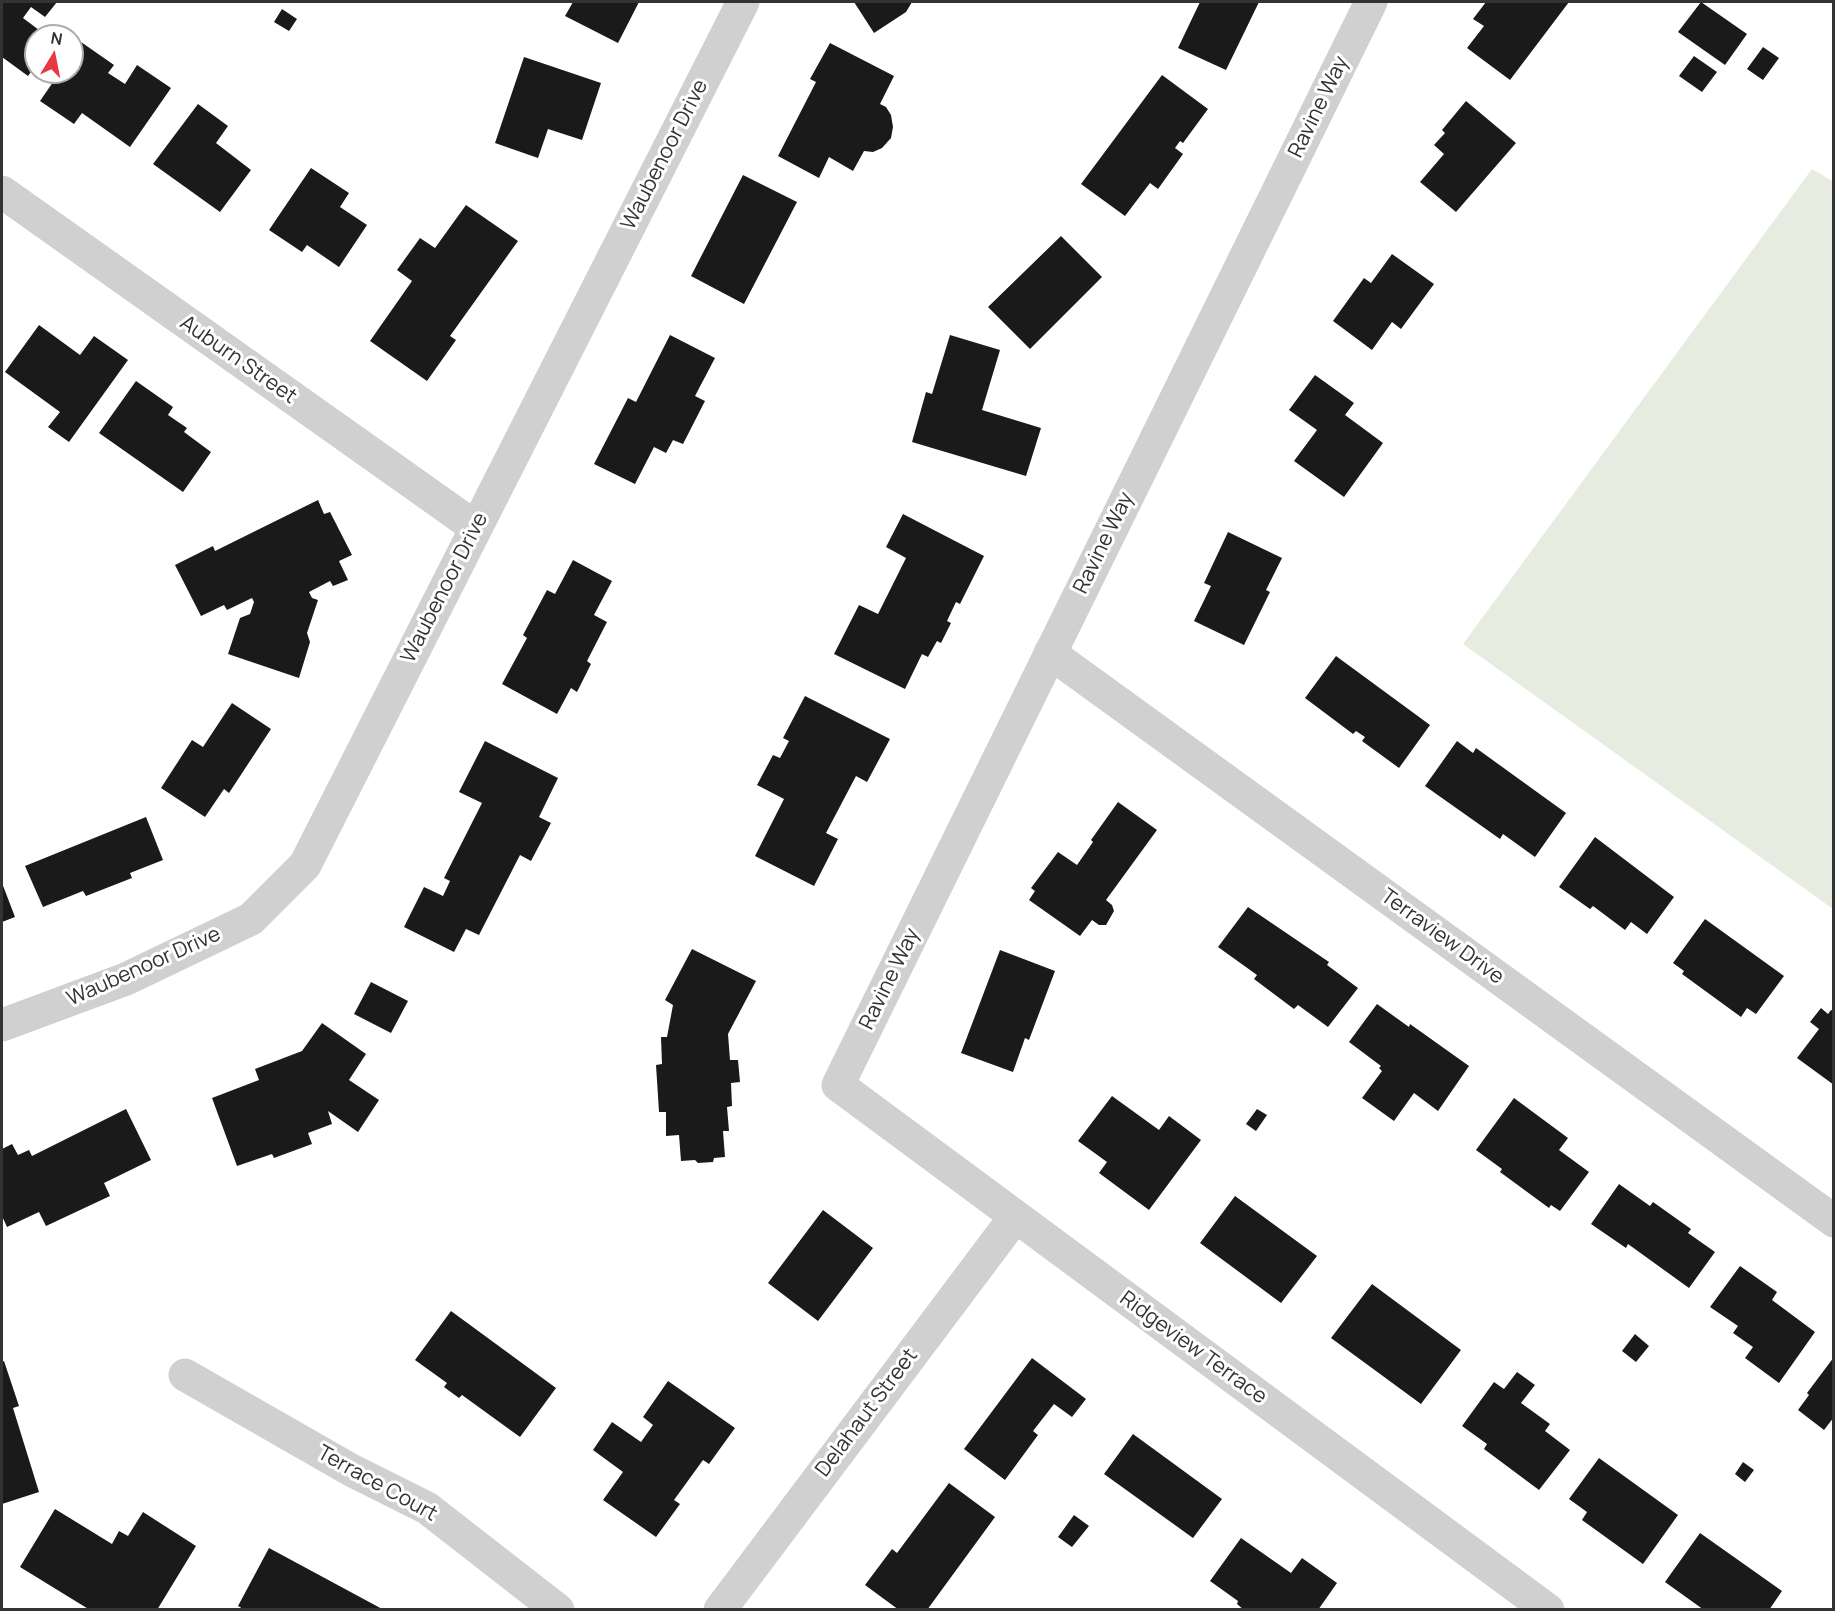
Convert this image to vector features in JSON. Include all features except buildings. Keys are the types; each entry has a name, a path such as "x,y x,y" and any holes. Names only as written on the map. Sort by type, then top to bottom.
{"street":[{"name":"Waubenoor Drive","path":"2,1025 126,980 251,919 305,865 743,2"},
{"name":"Ravine Way","path":"838,1085 1371,2"},
{"name":"Auburn Street","path":"2,192 475,527"},
{"name":"Terraview Drive","path":"1050,653 1833,1221"},
{"name":"Ridgeview Terrace","path":"838,1085 1548,1610"},
{"name":"Delahaut Street","path":"720,1610 1015,1217"},
{"name":"Terrace Court","path":"185,1375 351,1470 427,1508 558,1610"}],"shaded area":[{"path":"1812,169 1834,182 1833,909 1463,644"}]}
